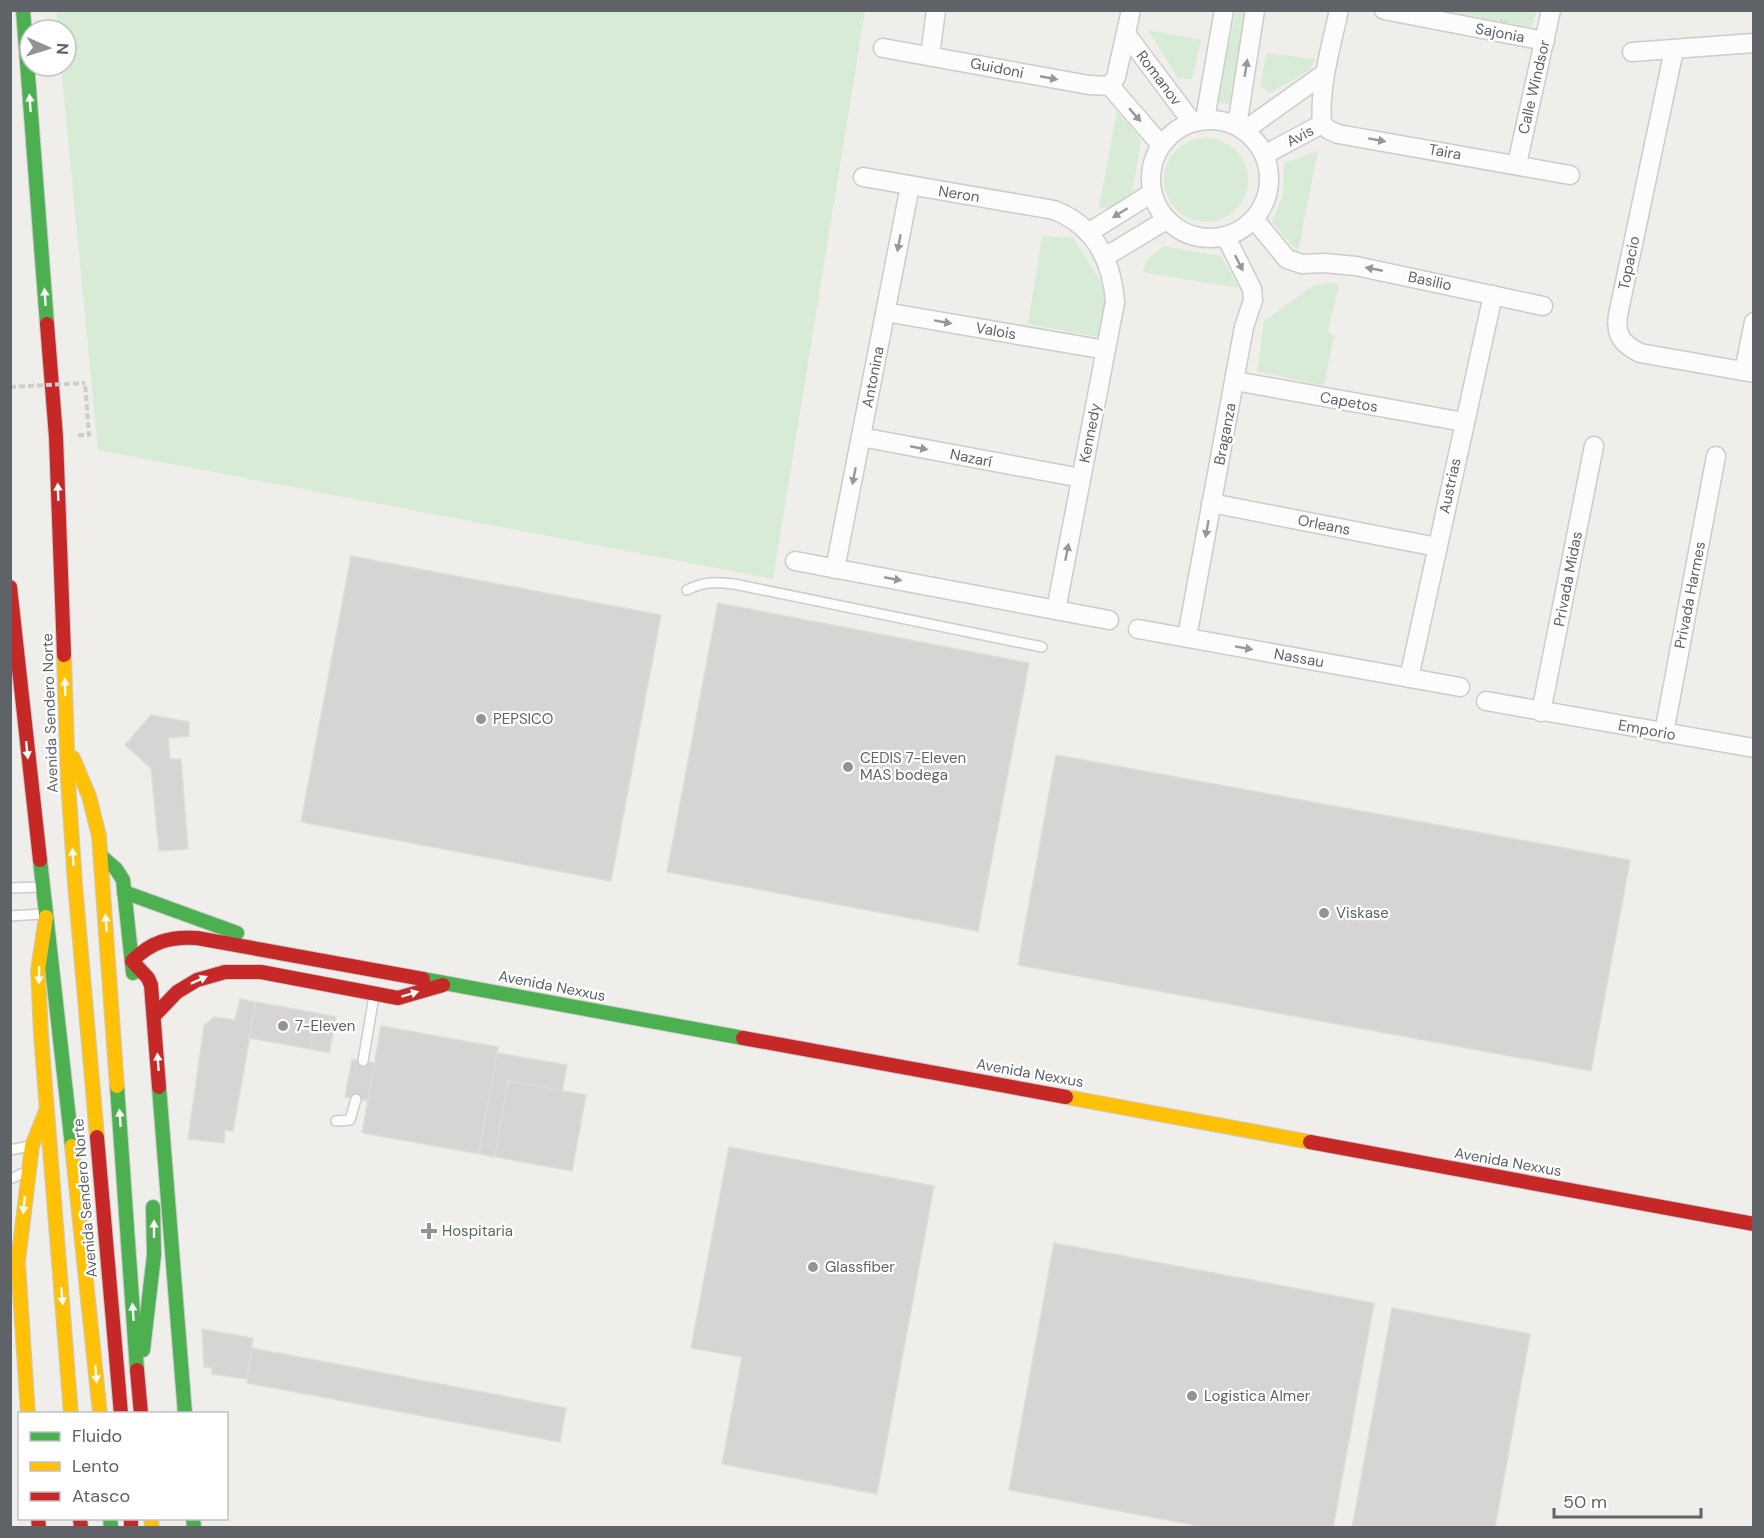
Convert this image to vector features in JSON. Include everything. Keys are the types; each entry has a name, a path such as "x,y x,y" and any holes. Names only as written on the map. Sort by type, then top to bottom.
{"main road":[{"name":"Avenida Sendero Norte","path":"23,10 56,437 67,745 75,884 121,1412"},
{"name":"Avenida Sendero Norte","path":"10,587 13,651 62,1044 100,1412"},
{"path":"67,745 97,818 141,1412"},
{"path":"101,856 111,863 121,875 134,983"},
{"path":"124,892 300,956"},
{"path":"28,1412 18,1262 40,1169 50,1141 40,1035 38,970 46,915"},
{"path":"132,961 144,949 161,940 186,937 300,956"},
{"name":"Avenida Nexxus","path":"300,956 1754,1224"},
{"path":"132,961 148,978 151,985 185,1412"},
{"path":"154,1016 177,992 197,980 225,972 261,972 398,998 448,983"},
{"path":"47,1108 32,1146 57,1238 71,1412"},
{"path":"137,1370 144,1342 154,1255 152,1195"}],"street":[{"path":"930,56 936,10"},
{"path":"1131,10 1116,77 1110,86 1161,145"},
{"path":"1198,121 1224,10"},
{"path":"1241,128 1255,10"},
{"name":"Avis","path":"1264,155 1322,124 1325,73 1339,10"},
{"name":"Sajonia","path":"1384,10 1545,41"},
{"name":"Calle Windsor","path":"1517,164 1551,10"},
{"name":"Romanov","path":"1126,34 1198,121"},
{"path":"1632,52 1754,43"},
{"name":"Guidoni","path":"883,48 1089,85 1110,86"},
{"name":"Topacio","path":"1674,50 1618,315 1618,334 1628,348 1640,353 1749,372"},
{"path":"1241,128 1325,73"},
{"path":"1222,120 1241,128 1256,141 1269,171 1269,189 1263,205 1254,219 1226,237 1204,239 1184,233 1166,220 1152,193 1152,168 1161,145 1174,131 1198,121 1222,120"},
{"name":"Taira","path":"1322,124 1338,134 1570,175"},
{"name":"Neron","path":"863,177 1054,210"},
{"name":"Antonina","path":"835,568 910,186"},
{"path":"1088,233 1152,193"},
{"name":"Kennedy","path":"1054,210 1078,222 1105,257 1112,272 1114,302 1056,610"},
{"name":"Basilio","path":"1254,219 1287,259 1302,264 1324,263 1370,268 1543,306"},
{"path":"1105,257 1166,220"},
{"name":"Braganza","path":"1187,637 1244,327 1252,300 1252,289 1226,237"},
{"name":"Austrias","path":"1409,678 1493,295"},
{"name":"Valois","path":"885,312 1106,350"},
{"path":"1749,372 1754,322"},
{"name":"Capetos","path":"1235,381 1464,422"},
{"name":"Nazarí","path":"861,437 1082,478"},
{"name":"Privada Midas","path":"1541,712 1594,446"},
{"name":"Privada Harmes","path":"1664,733 1716,456"},
{"name":"Orleans","path":"1211,503 1437,547"},
{"path":"795,561 1109,620"},
{"name":"Nassau","path":"1138,629 1460,687"},
{"name":"Emporio","path":"1486,701 1754,748"}],"lane":[{"path":"687,590 701,583 734,584 1042,647"},
{"path":"10,888 43,887"},
{"path":"10,916 46,915"},
{"path":"363,1061 378,970"},
{"path":"336,1121 350,1120 356,1099"},
{"path":"10,1150 50,1141"},
{"path":"10,1179 40,1169"}],"path":[{"path":"10,387 85,383 89,435 56,437"}],"green space":[{"path":"56,11 865,11 773,579 98,450 62,78 78,78 78,18 57,18"},
{"path":"1236,11 1247,11 1229,105 1217,102"},
{"path":"1445,11 1537,11 1531,27"},
{"path":"1148,30 1201,40 1192,79 1178,78"},
{"path":"1267,53 1315,59 1311,69 1270,93 1260,86"},
{"path":"1117,111 1141,140 1132,194 1110,209 1099,207"},
{"path":"1198,138 1214,138 1230,145 1241,156 1248,172 1245,196 1236,210 1214,222 1198,222 1182,215 1171,204 1164,188 1164,172 1171,156 1182,145"},
{"path":"1318,151 1298,252 1272,222 1283,194 1284,163"},
{"path":"1042,236 1073,238 1108,293 1098,337 1028,324"},
{"path":"1163,246 1221,256 1239,288 1143,272 1146,261"},
{"path":"1328,282 1339,285 1328,332 1334,336 1324,386 1257,371 1264,321 1311,287"}],"building":[{"name":"PEPSICO","path":"351,556 661,615 611,881 301,822"},
{"name":"CEDIS 7-Eleven MAS bodega","path":"718,603 1029,663 978,931 667,872"},
{"path":"151,715 189,722 189,736 168,738 170,759 181,759 188,849 159,851 151,768 125,745"},
{"name":"Viskase","path":"1056,755 1630,860 1591,1071 1018,965"},
{"path":"240,999 256,1002 233,1131 225,1130 224,1143 188,1139 204,1026 214,1017 235,1020"},
{"name":"7-Eleven","path":"256,1002 317,1013 310,1049 249,1038"},
{"path":"317,1013 336,1017 329,1053 310,1049"},
{"path":"381,1026 498,1047 479,1154 362,1133"},
{"path":"497,1053 567,1065 562,1091 508,1081 495,1157 479,1154"},
{"path":"352,1059 375,1063 368,1101 345,1097"},
{"path":"508,1081 586,1095 572,1171 495,1157"},
{"name":"Glassfiber","path":"729,1147 934,1186 877,1494 722,1464 742,1357 691,1348"},
{"name":"Logistica Almer","path":"1054,1243 1374,1303 1333,1528 1209,1528 1009,1490"},
{"path":"1392,1308 1530,1334 1495,1528 1352,1528"},
{"path":"202,1329 253,1338 247,1379 212,1374 212,1368 204,1367"},
{"path":"252,1348 566,1408 560,1442 247,1383"}],"traffic: fast":[{"path":"23,10 47,324"},
{"path":"101,856 116,869 123,880 133,973"},
{"path":"40,860 72,1146"},
{"path":"124,892 237,933"},
{"path":"423,979 743,1038"},
{"path":"117,1086 137,1370"},
{"path":"159,1087 185,1412"},
{"path":"143,1350 154,1255 153,1207"},
{"path":"110,1520 111,1528"},
{"path":"193,1520 194,1528"}],"traffic: slow":[{"path":"64,655 68,781 75,884 97,1137"},
{"path":"73,758 89,796 99,836 117,1086"},
{"path":"46,917 38,970 41,1035 71,1412"},
{"path":"1066,1097 1310,1142"},
{"path":"28,1412 18,1262 32,1146 46,1111"},
{"path":"72,1146 100,1412"},
{"path":"151,1520 152,1528"}],"traffic: jam":[{"path":"47,324 56,437 64,655"},
{"path":"10,587 40,860"},
{"path":"159,1087 151,985 148,978 132,961 154,945 170,939 197,938 423,979"},
{"path":"154,1016 177,992 197,980 225,972 261,972 398,998 443,985"},
{"path":"743,1038 1066,1097"},
{"path":"97,1137 121,1412"},
{"path":"1310,1142 1754,1224"},
{"path":"137,1370 141,1412"},
{"path":"38,1520 39,1528"},
{"path":"80,1520 81,1528"},
{"path":"131,1520 131,1528"}],"place":[{"name":"PEPSICO","path":"481,719"},
{"name":"CEDIS 7-Eleven MAS bodega","path":"848,767"},
{"name":"Viskase","path":"1324,913"},
{"name":"7-Eleven","path":"283,1026"},
{"name":"Hospitaria","path":"429,1231"},
{"name":"Glassfiber","path":"813,1267"},
{"name":"Logistica Almer","path":"1192,1396"}]}
